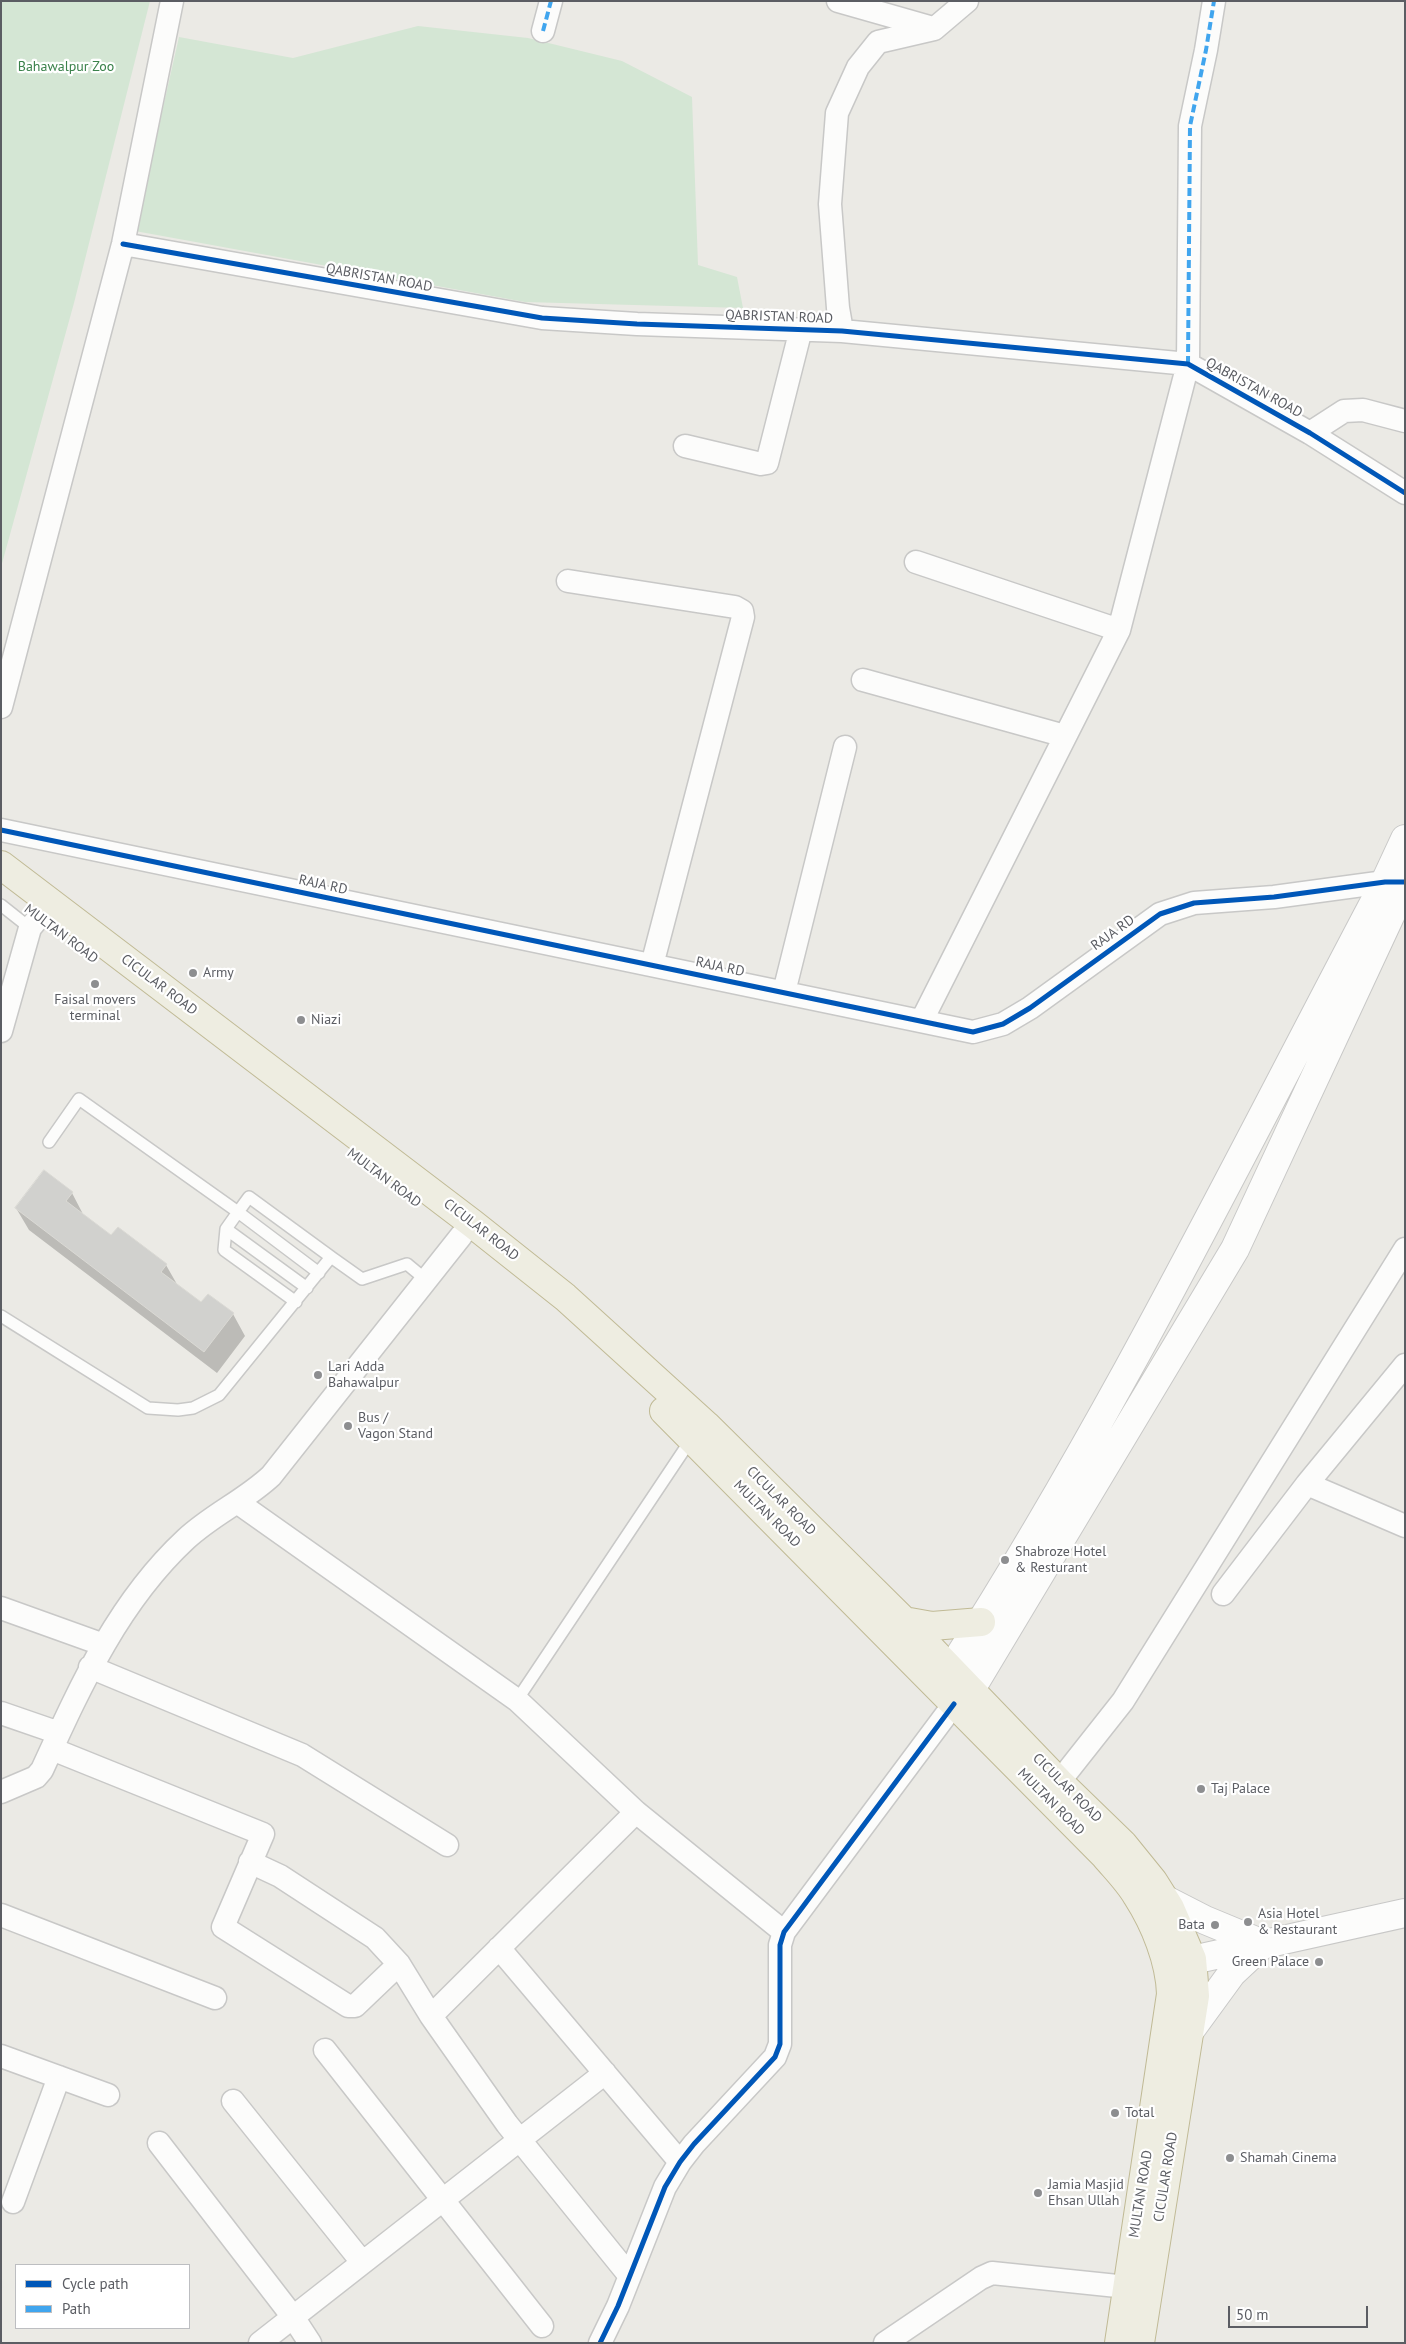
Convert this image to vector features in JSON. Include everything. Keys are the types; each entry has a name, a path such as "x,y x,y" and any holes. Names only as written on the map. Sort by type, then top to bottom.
{"highway":[{"name":"CICULAR ROAD","path":"1,865 40,916 473,1224 565,1297 699,1432 904,1621 951,1668 962,1697 1059,1782 1124,1844 1164,1899 1180,1962 1195,1996 1140,2343"},
{"name":"MULTAN ROAD","path":"1,888 461,1236 548,1306 623,1372 699,1432 962,1697 1137,1894 1148,1915 1180,1962 1171,1994 1118,2343"},
{"path":"904,1621 932,1626 981,1622"}],"main road":[{"path":"962,1697 1235,1249 1398,883 1405,839"},
{"path":"951,1668 1017,1567 1398,883"},
{"path":"1164,1899 1205,1920 1263,1944"},
{"path":"1180,1962 1405,1913"},
{"path":"1189,2032 1232,1973 1263,1944"}],"street":[{"path":"1,707 123,244 172,1"},
{"path":"543,31 551,1"},
{"path":"838,1 934,29"},
{"path":"842,331 838,308 830,204 837,113 858,67 878,42 934,29 967,1"},
{"path":"922,1020 1119,630 1188,364 1190,126 1214,1"},
{"name":"QABRISTAN ROAD","path":"123,244 542,318 637,324 842,331 1188,364 1310,433 1405,492"},
{"path":"685,446 761,464 767,463 801,329"},
{"path":"1310,433 1344,411 1363,410 1405,421"},
{"path":"916,562 1119,630"},
{"path":"568,581 735,607 742,611 743,617 652,965"},
{"path":"863,680 1065,736"},
{"path":"784,992 846,747"},
{"name":"RAJA RD","path":"1,830 973,1032 1003,1024 1030,1008 1160,914 1194,903 1274,897 1398,883"},
{"path":"1,1031 40,916"},
{"path":"1,1792 36,1777 42,1770 90,1667 135,1596 164,1561 212,1517 251,1494 271,1476 461,1236"},
{"path":"1059,1782 1123,1701 1405,1249"},
{"path":"1223,1594 1307,1484 1405,1365"},
{"path":"1307,1484 1405,1526"},
{"path":"237,1502 517,1700 636,1812 784,1932"},
{"path":"1,1608 104,1645"},
{"path":"90,1667 302,1755 447,1845"},
{"path":"600,2343 665,2188 680,2162 694,2144 775,2058 780,2044 780,1946 784,1932 962,1697"},
{"path":"1,1713 56,1741 260,1833 263,1838 250,1862 224,1921 224,1929 351,2007 355,2006 399,1964"},
{"path":"431,2016 636,1812"},
{"path":"250,1862 280,1876 376,1938 399,1964 431,2016 520,2139 630,2275"},
{"path":"1,1915 215,1998"},
{"path":"499,1948 680,2162"},
{"path":"325,2050 542,2326"},
{"path":"1,2056 108,2095"},
{"path":"260,2343 605,2073"},
{"path":"13,2202 59,2077"},
{"path":"233,2101 362,2262"},
{"path":"159,2142 293,2317 310,2343"},
{"path":"885,2343 980,2278 992,2273 1127,2287"}],"lane":[{"path":"1,905 40,916"},
{"path":"49,1142 79,1099 238,1212 319,1273"},
{"path":"296,1302 224,1250 226,1229 249,1197 362,1279 407,1264 426,1279"},
{"path":"226,1229 308,1288"},
{"path":"1,1316 148,1408 178,1410 193,1408 220,1395 332,1257"},
{"path":"517,1700 699,1432"}],"green space":[{"name":"Bahawalpur Zoo","path":"1,1 150,1 74,303 1,567"},
{"path":"418,26 528,38 622,61 692,97 698,265 737,277 743,308 525,302 135,231 179,37 293,58"}],"building":[{"path":"44,1170 73,1192 66,1201 111,1235 118,1227 167,1264 161,1272 201,1302 208,1294 234,1313 204,1352 15,1208"}],"marked path":[{"path":"543,31 551,1"},
{"path":"1188,364 1190,126 1214,1"}],"cycle path":[{"path":"123,244 542,318 637,324 842,331 1188,364 1310,433 1405,493"},
{"path":"1,830 973,1032 1003,1024 1030,1008 1160,914 1194,903 1274,897 1385,882 1405,882"},
{"path":"600,2343 618,2306 665,2187 680,2162 694,2144 775,2057 780,2044 780,1945 784,1932 954,1704"}],"place":[{"name":"Army","path":"193,973"},
{"name":"Faisal movers terminal","path":"95,984"},
{"name":"Niazi","path":"301,1020"},
{"name":"Lari Adda Bahawalpur","path":"318,1375"},
{"name":"Bus / Vagon Stand","path":"348,1426"},
{"name":"Shabroze Hotel & Resturant","path":"1005,1560"},
{"name":"Taj Palace","path":"1201,1789"},
{"name":"Asia Hotel & Restaurant","path":"1248,1922"},
{"name":"Bata","path":"1215,1925"},
{"name":"Green Palace","path":"1319,1962"},
{"name":"Total","path":"1115,2113"},
{"name":"Shamah Cinema","path":"1230,2158"},
{"name":"Jamia Masjid Ehsan Ullah","path":"1038,2193"}]}
